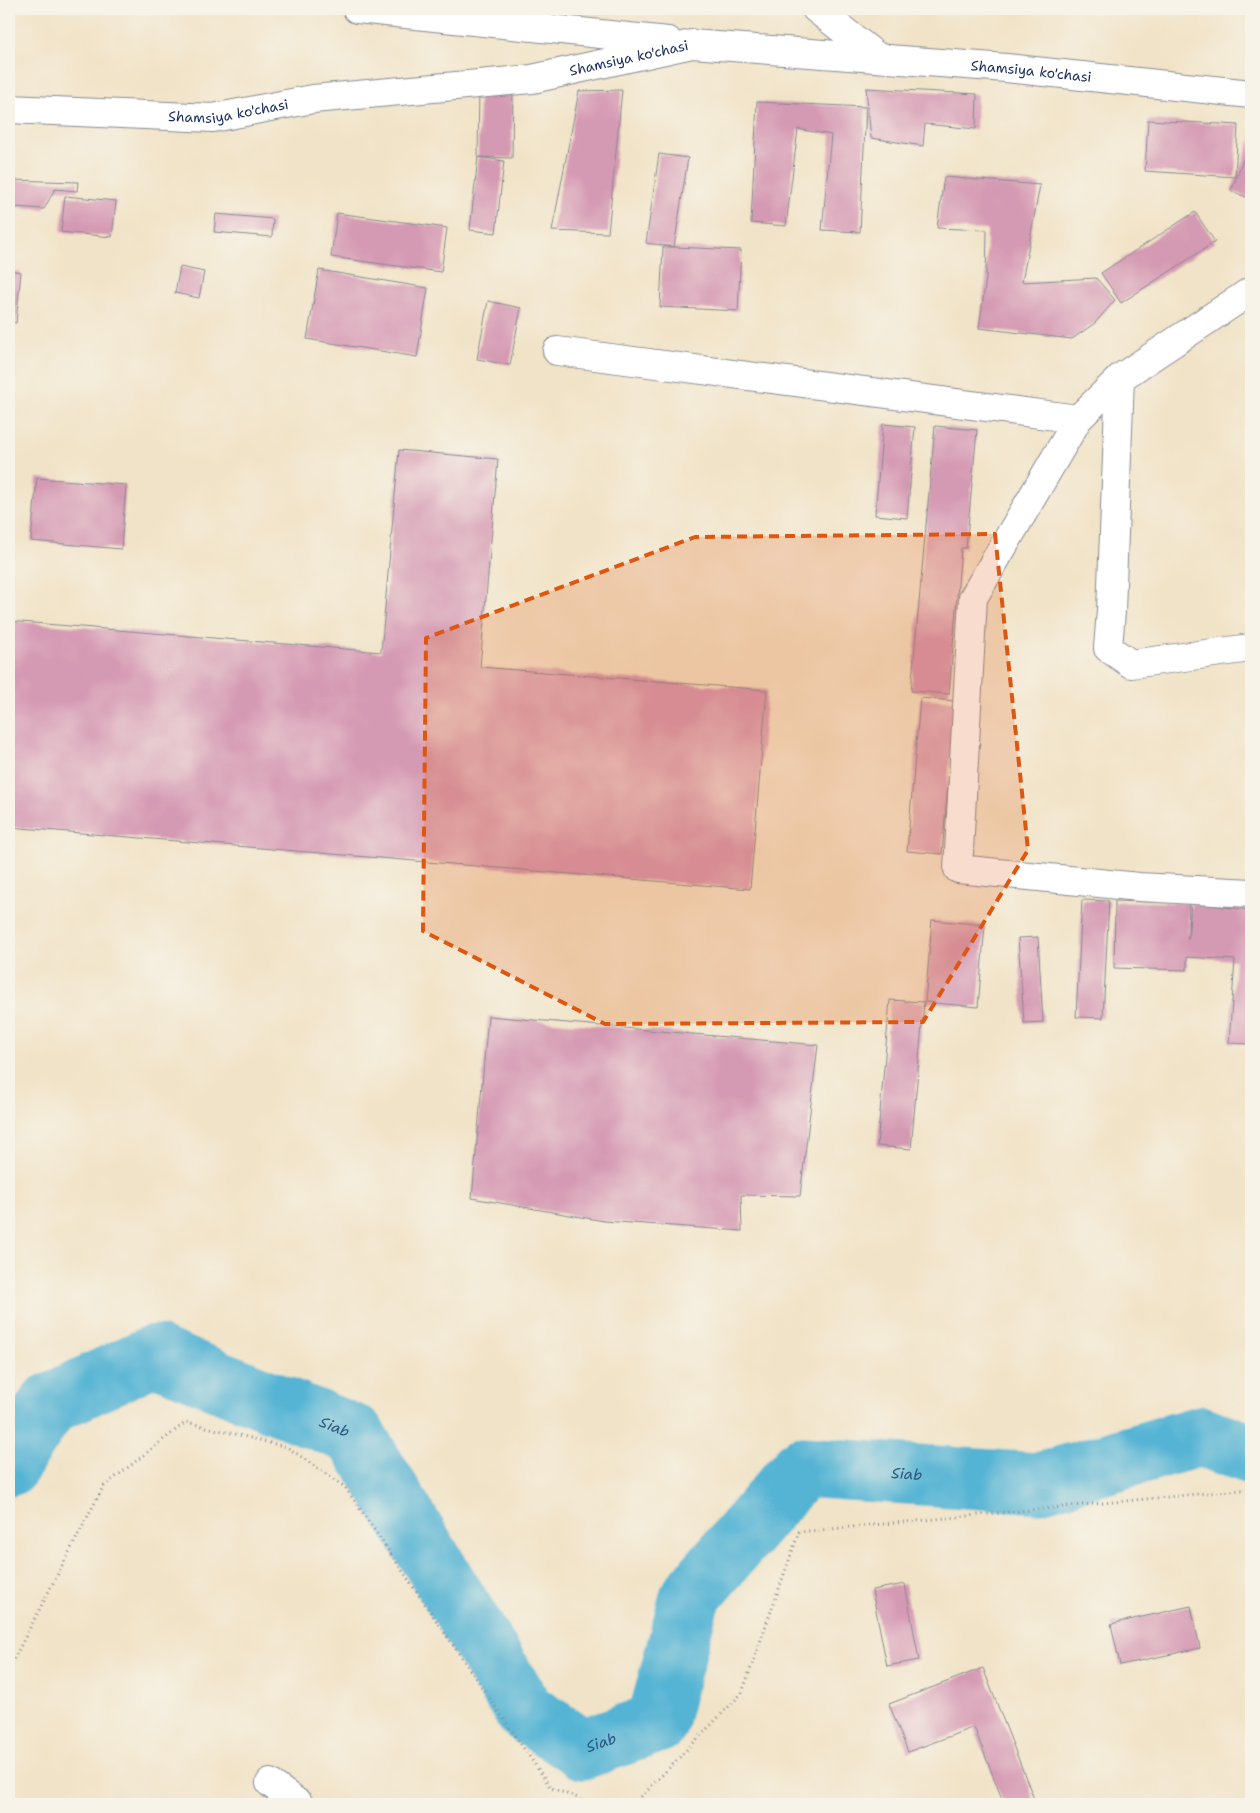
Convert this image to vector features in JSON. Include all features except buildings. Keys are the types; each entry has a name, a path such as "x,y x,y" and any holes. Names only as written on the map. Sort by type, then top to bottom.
{"street":[{"path":"357,9 692,44"},
{"path":"816,9 879,58"},
{"name":"Shamsiya ko'chasi","path":"9,109 213,118 313,99 532,79 692,44 1006,68 1251,94"},
{"path":"1251,291 1120,378 1078,419 973,598 958,869 1139,887 1251,893"},
{"path":"557,351 1078,419"},
{"path":"1120,378 1108,648 1131,664 1251,648"},
{"path":"270,1783 299,1804"}],"path":[{"path":"9,1668 103,1487 186,1422 287,1448 345,1488 551,1788 594,1804"},
{"path":"634,1804 742,1693 799,1532 1251,1489"}],"highlighted area":[{"path":"995,534 1028,850 923,1022 605,1024 423,931 426,638 695,537"}],"waterway":[{"name":"Siab","path":"9,1466 49,1404 154,1355 355,1435 525,1712 583,1749 657,1723 690,1597 802,1467 1039,1483 1200,1436 1251,1454"}]}
